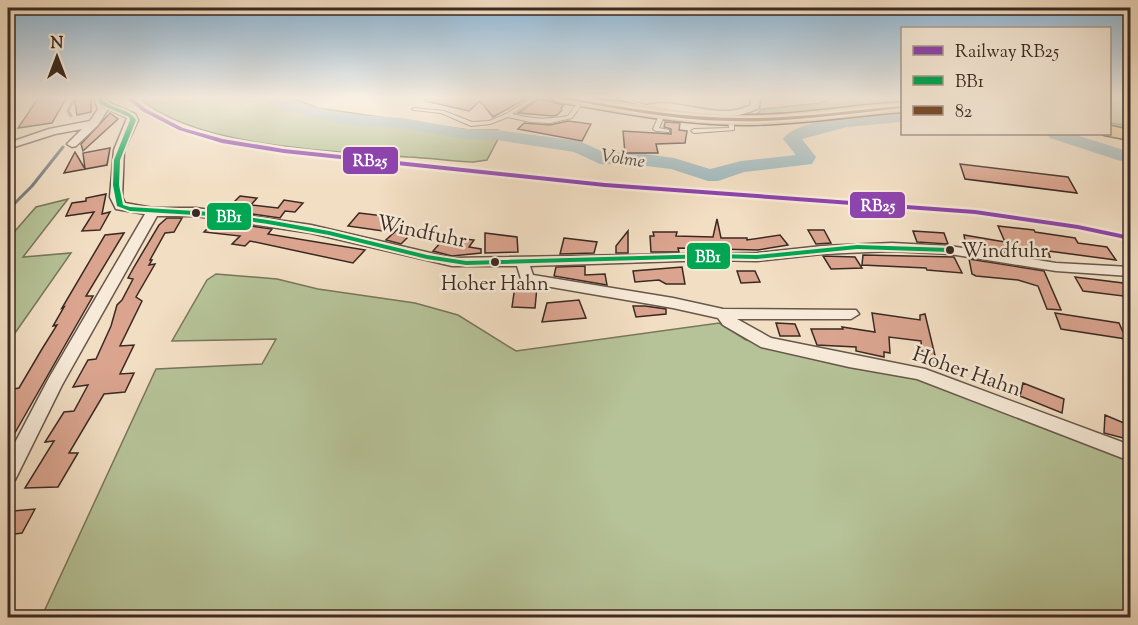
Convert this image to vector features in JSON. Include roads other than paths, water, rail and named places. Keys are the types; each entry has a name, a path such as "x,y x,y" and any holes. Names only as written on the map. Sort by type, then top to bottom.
{"main road":[{"path":"1111,131 1131,135"}],"street":[{"path":"8,146 53,131 78,126"},
{"path":"72,144 91,126"},
{"name":"Windfuhr","path":"130,126 119,150 116,197 120,206 153,212 196,212 311,229 452,262 757,257 822,250 892,247 950,250 1056,267 1131,271"},
{"path":"8,474 55,383 153,212"},
{"name":"Hoher Hahn","path":"522,261 527,279 673,303 723,314 851,314"},
{"name":"Hoher Hahn","path":"723,314 729,321 767,344 919,373 1131,453"}],"lane":[{"path":"656,126 656,129 667,131"},
{"path":"694,131 732,129 732,126"}],"waterway":[{"name":"Volme","path":"421,126 465,134 497,135 579,147 600,158 638,159 674,164 708,175 718,175 741,167 805,160 807,157 792,139 794,136 828,126"},
{"path":"1116,126 1130,129"},
{"name":"Volme","path":"1059,135 1130,158"},
{"path":"8,210 32,186 63,147"}],"rail line":[{"name":"RB25","path":"175,126 222,141 284,151 605,185 975,212 1078,227 1130,238"}],"place":[{"name":"Windfuhr","path":"950,250"},
{"name":"Hoher Hahn","path":"495,262"}]}
